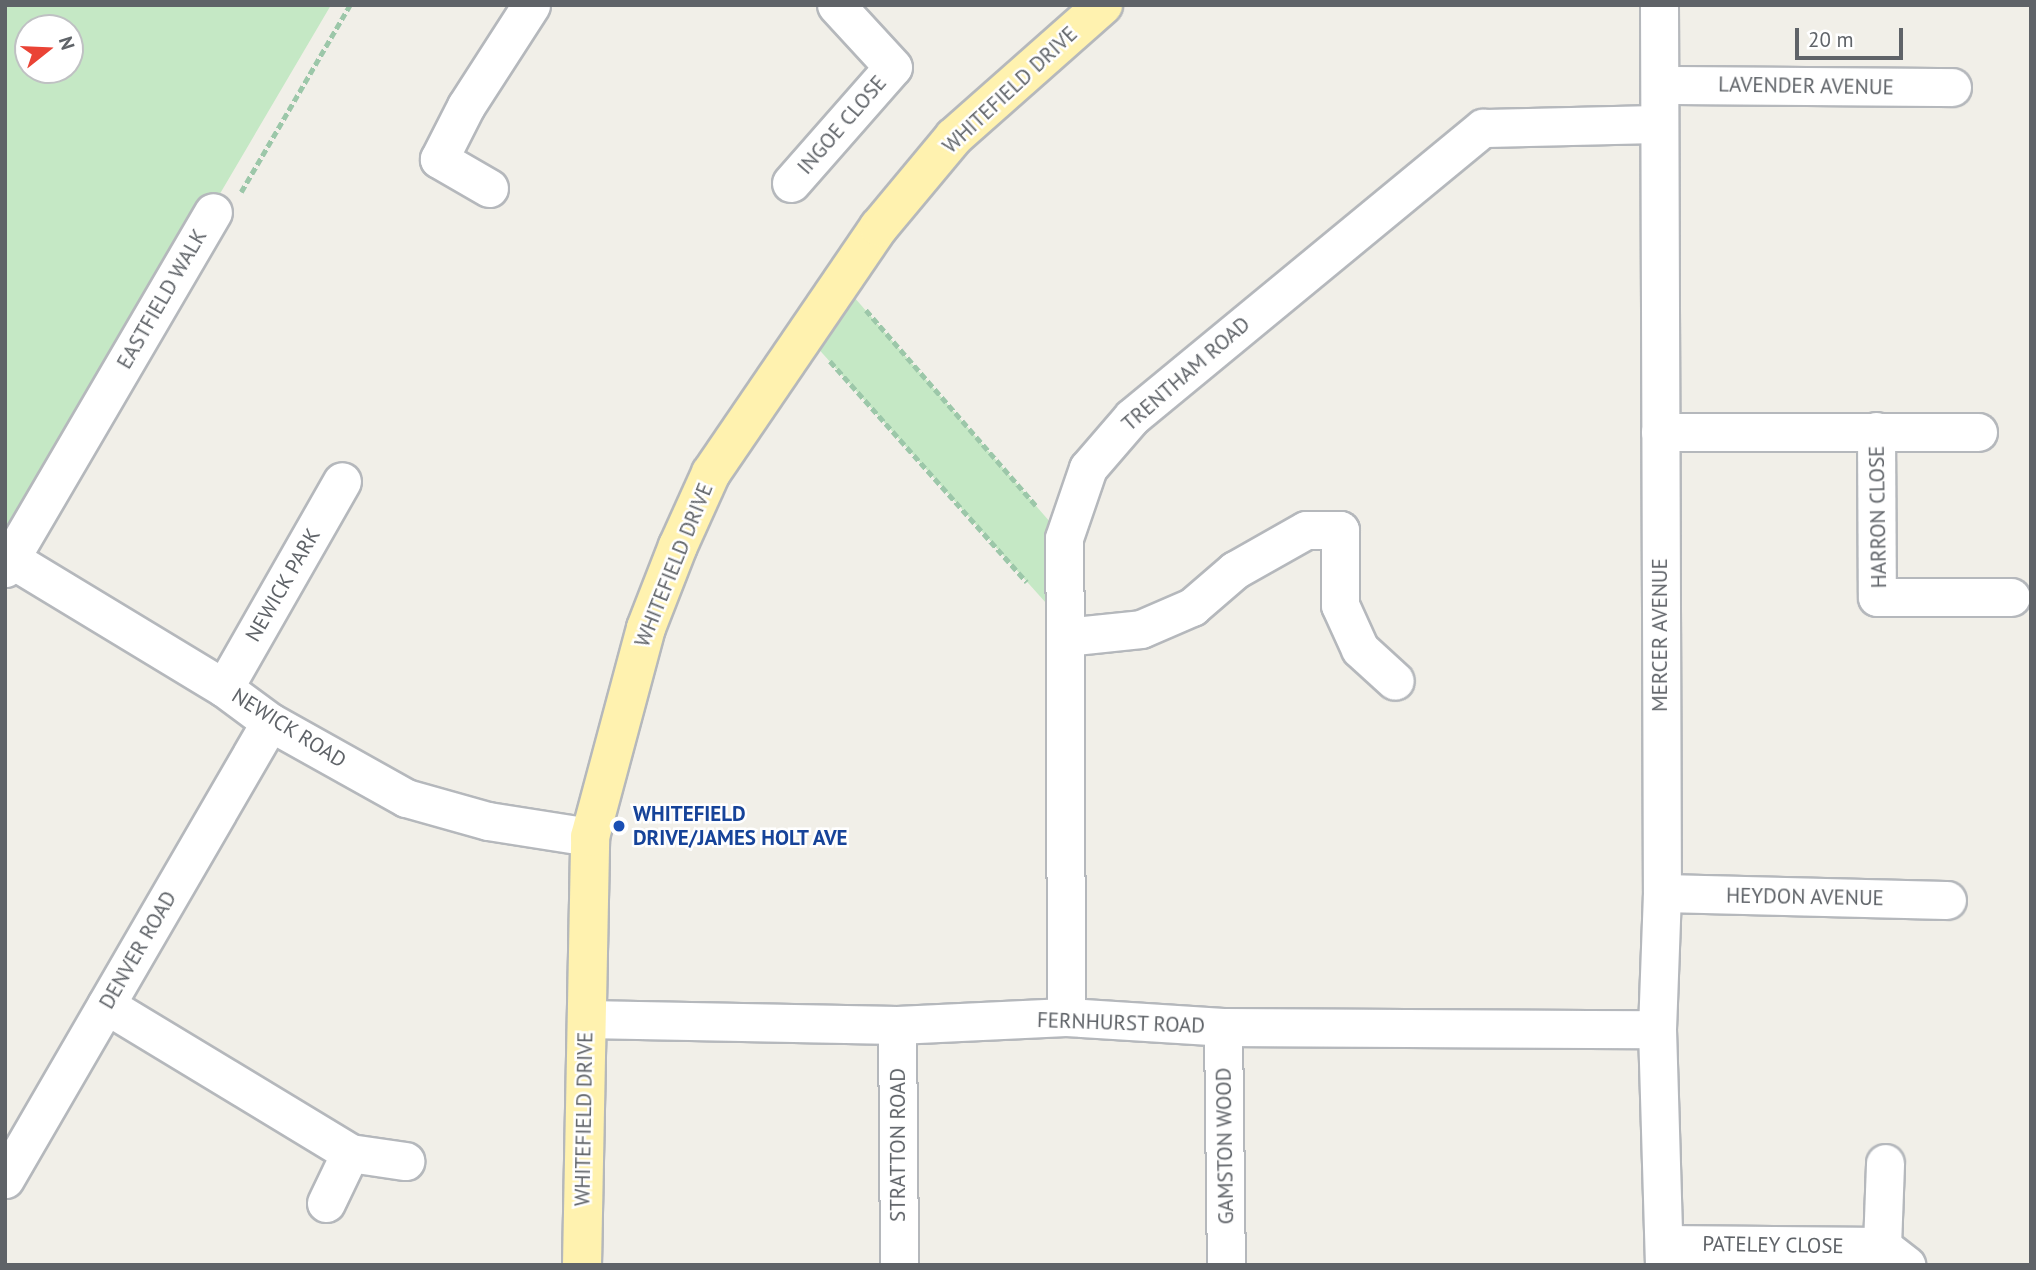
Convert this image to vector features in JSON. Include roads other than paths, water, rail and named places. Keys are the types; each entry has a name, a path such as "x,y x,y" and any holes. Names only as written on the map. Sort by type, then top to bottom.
{"main road":[{"name":"WHITEFIELD DRIVE","path":"582,1265 590,837 646,628 678,546 711,473 840,281 954,137 1103,5"}],"street":[{"path":"489,188 439,159 466,107 531,5"},
{"name":"INGOE CLOSE","path":"791,183 893,66 836,5"},
{"name":"MERCER AVENUE","path":"1659,5 1662,893 1657,1029 1664,1254"},
{"name":"LAVENDER AVENUE","path":"1660,85 1952,87"},
{"name":"TRENTHAM ROAD","path":"1066,1017 1064,538 1088,468 1132,417 1483,128 1659,124"},
{"name":"EASTFIELD WALK","path":"8,563 213,212"},
{"name":"HARRON CLOSE","path":"1876,431 1877,597 2011,597"},
{"name":"HARRON CLOSE","path":"1660,432 1978,432"},
{"name":"NEWICK PARK","path":"224,688 342,481"},
{"path":"1065,630 1141,629 1192,607 1235,570 1306,530 1340,530 1340,605 1360,649 1395,681"},
{"name":"NEWICK ROAD","path":"8,563 224,688 270,722 406,798 488,821 590,837"},
{"name":"DENVER ROAD","path":"5,1179 270,722"},
{"name":"HEYDON AVENUE","path":"1662,893 1947,900"},
{"path":"106,1005 350,1153 405,1161"},
{"name":"FERNHURST ROAD","path":"586,1019 897,1025 1066,1017 1223,1027 1657,1029"},
{"name":"STRATTON ROAD","path":"897,1025 899,1265"},
{"name":"GAMSTON WOOD","path":"1223,1027 1226,1265"},
{"path":"326,1203 350,1153"},
{"name":"PATELEY CLOSE","path":"1664,1254 1894,1255 1885,1163"}],"place":[{"name":"WHITEFIELD DRIVE/JAMES HOLT AVE","path":"619,826"}]}
